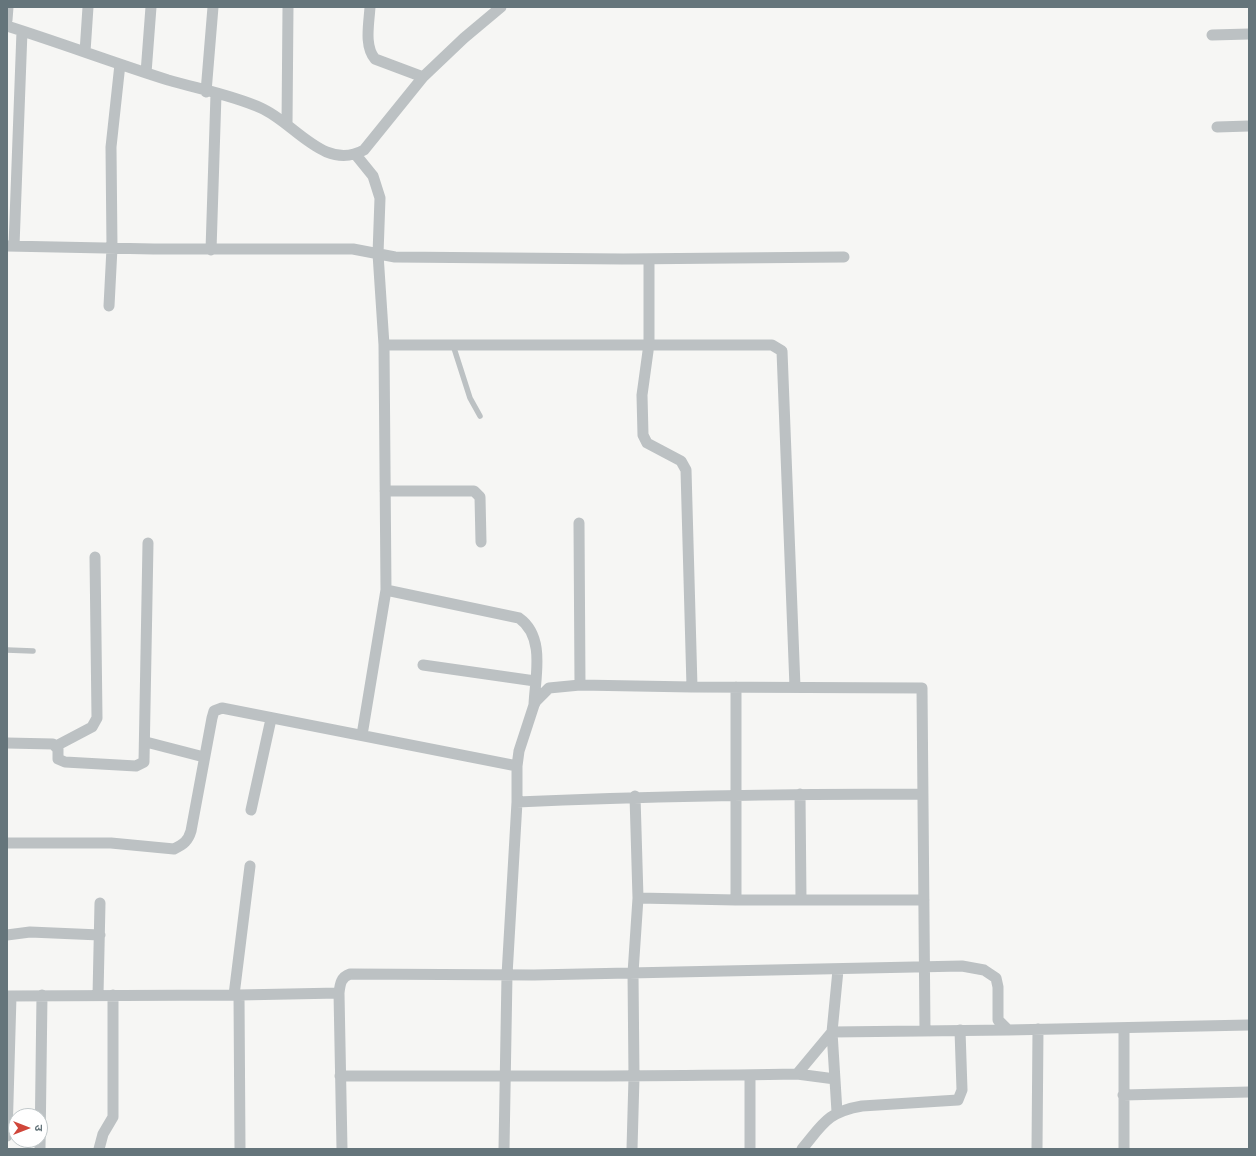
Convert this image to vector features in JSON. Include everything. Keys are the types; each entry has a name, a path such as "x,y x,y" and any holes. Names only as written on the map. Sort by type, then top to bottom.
{"street":[{"path":"7,20 8,7"},
{"path":"85,52 88,7"},
{"path":"146,73 151,7"},
{"path":"211,250 211,93 213,7"},
{"path":"287,125 288,7"},
{"path":"370,7 368,46 371,54 375,59 423,77"},
{"path":"7,26 146,73 261,108 287,125 320,150 337,156 356,155 368,146 423,77 464,38 501,7"},
{"path":"22,30 10,246 211,250 339,249 395,257 649,259 844,257"},
{"path":"1212,35 1249,34"},
{"path":"109,306 112,248 112,147 120,64"},
{"path":"1216,127 1249,126"},
{"path":"356,155 373,176 377,184 380,198 378,254 384,344 386,590 362,735"},
{"path":"649,259 649,344 642,395 643,435 648,443 681,461 686,470 692,687"},
{"path":"384,344 772,345 782,351 795,687"},
{"path":"385,491 474,491 480,498 481,542"},
{"path":"579,523 580,685"},
{"path":"56,746 58,759 65,762 136,766 144,762 146,742 148,543"},
{"path":"7,743 46,742 56,746 92,727 97,718 95,557"},
{"path":"386,590 519,618 530,628 536,647 534,705"},
{"path":"423,665 535,681"},
{"path":"504,1149 507,975 517,802 517,766 519,751 536,700 549,688 580,685 922,688 925,1031"},
{"path":"736,687 736,900"},
{"path":"7,843 111,843 174,848 184,845 189,839 191,831 212,718 214,712 222,708 517,766"},
{"path":"252,810 272,719"},
{"path":"146,742 204,757"},
{"path":"517,802 635,796 736,794 924,794"},
{"path":"800,794 801,900"},
{"path":"632,1149 634,1077 633,973 638,898 635,796"},
{"path":"240,1149 237,995 250,866"},
{"path":"638,898 736,900 924,900"},
{"path":"98,995 100,903"},
{"path":"7,935 30,932 100,935"},
{"path":"342,1149 339,993 342,980 345,976 350,974 507,975 838,970 962,966 976,968 992,974 996,978 998,986 998,1020 1008,1030"},
{"path":"837,1112 832,1032 838,970"},
{"path":"7,1136 9,996 339,993"},
{"path":"40,1149 42,995"},
{"path":"99,1149 103,1134 113,1117 113,995"},
{"path":"797,1074 832,1032 1249,1025"},
{"path":"1124,1028 1124,1149"},
{"path":"1037,1149 1038,1029"},
{"path":"802,1149 824,1122 837,1112 862,1106 958,1100 962,1090 960,1030"},
{"path":"340,1076 555,1075 634,1077 797,1074 835,1079"},
{"path":"750,1075 750,1149"},
{"path":"1123,1095 1249,1092"}],"lane":[{"path":"453,344 470,398 480,416"},
{"path":"7,650 33,651"}]}
